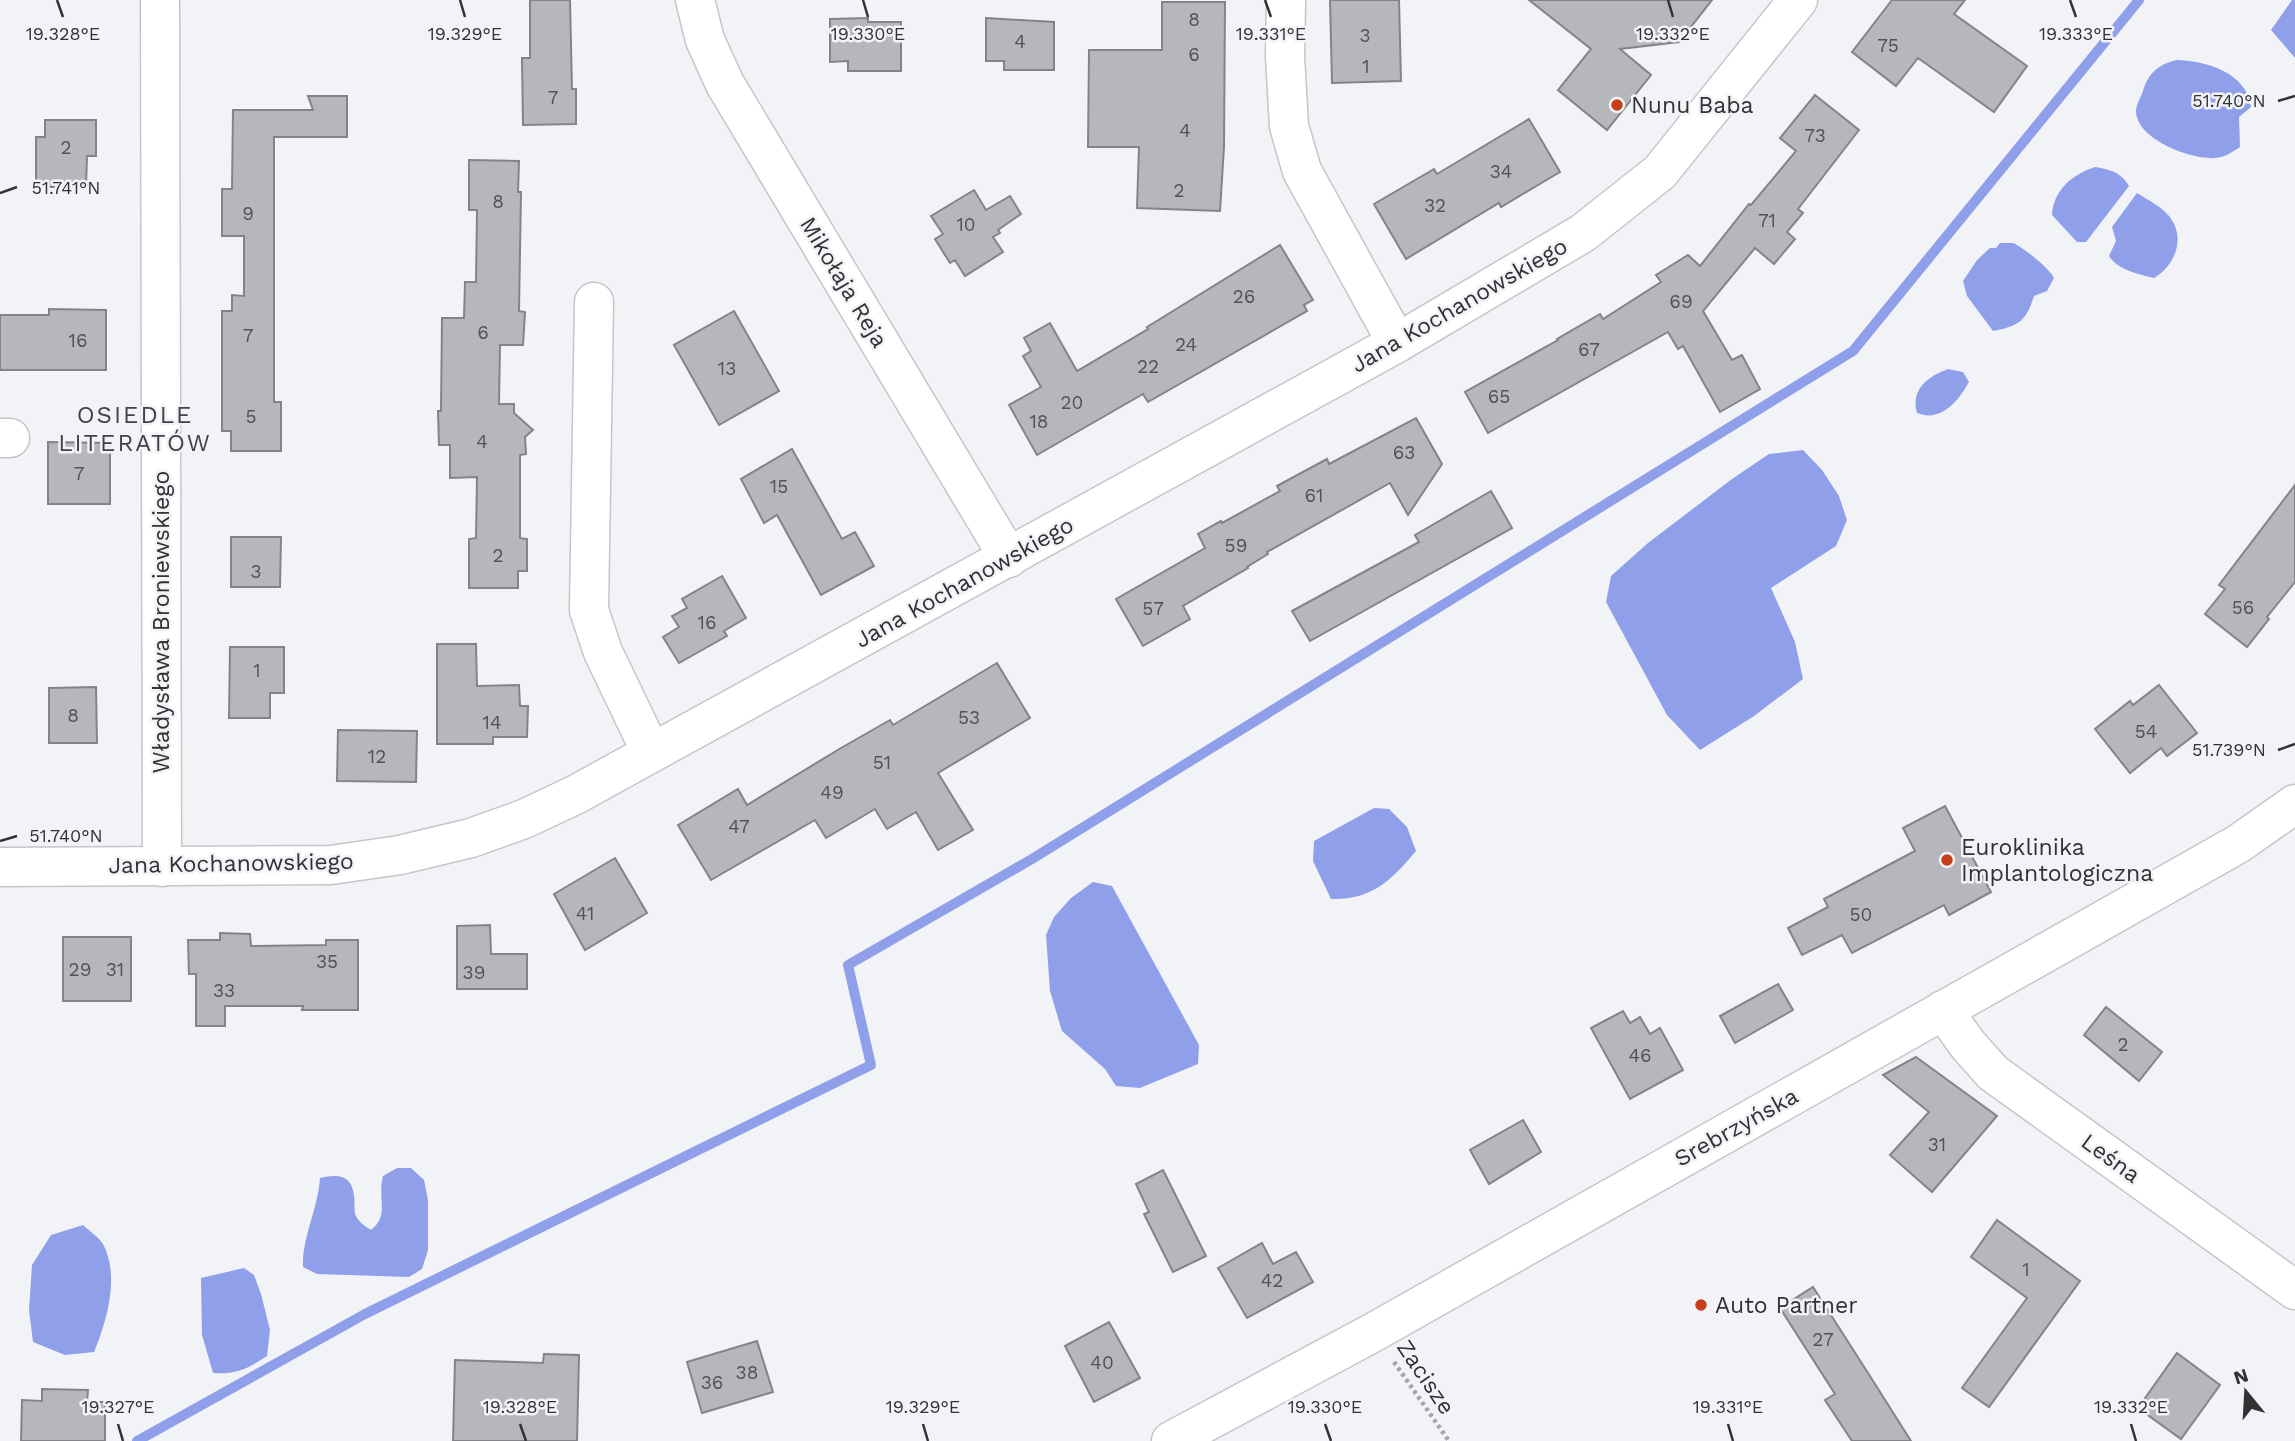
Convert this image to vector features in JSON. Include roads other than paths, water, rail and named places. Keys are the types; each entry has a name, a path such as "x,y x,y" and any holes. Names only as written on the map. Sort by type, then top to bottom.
{"street":[{"name":"Władysława Broniewskiego","path":"160,0 162,867"},
{"name":"Mikołaja Reja","path":"695,0 705,40 725,84 1009,558"},
{"path":"1286,0 1284,57 1289,126 1302,171 1397,343"},
{"name":"Jana Kochanowskiego","path":"0,867 331,865 400,855 471,838 524,819 575,795 1397,343 1583,233 1660,172 1798,0"},
{"path":"594,302 589,610 603,652 651,752"},
{"name":"Srebrzyńska","path":"1171,1441 1374,1332 2238,844 2295,804"},
{"name":"Leśna","path":"1943,1010 1968,1045 1993,1073 2295,1290"}],"water":[{"path":"2292,0 2295,0 2295,58 2271,30"},
{"path":"2177,60 2201,63 2224,71 2242,85 2248,95 2251,107 2239,117 2240,147 2231,153 2222,157 2205,158 2179,151 2155,139 2138,121 2136,111 2148,79 2155,70"},
{"path":"2095,167 2115,172 2129,186 2086,242 2077,242 2052,215 2053,206 2066,184"},
{"path":"2137,193 2166,212 2177,233 2178,241 2173,258 2154,278 2123,268 2109,256 2116,241 2112,227"},
{"path":"2000,243 2013,243 2023,249 2054,278 2047,291 2034,296 2028,312 2020,321 1993,331 1967,296 1963,281 1977,260"},
{"path":"1948,369 1963,372 1969,382 1960,396 1948,408 1934,415 1917,413 1916,397 1922,385"},
{"path":"1803,450 1822,470 1839,496 1847,520 1836,546 1771,588 1795,642 1803,679 1754,716 1700,750 1667,715 1606,602 1611,576 1648,543 1769,454"},
{"path":"1374,808 1389,809 1407,827 1416,851 1379,887 1358,896 1331,899 1313,861 1314,841"},
{"path":"1093,882 1112,886 1199,1045 1198,1064 1140,1088 1116,1086 1105,1069 1062,1031 1050,991 1046,935 1054,917 1071,898"},
{"path":"397,1168 411,1168 424,1180 428,1200 428,1250 422,1269 409,1277 317,1274 303,1267 305,1245 320,1178 338,1176 350,1183 356,1217 371,1230 382,1212 383,1176"},
{"path":"83,1225 101,1241 108,1257 111,1270 110,1298 94,1352 65,1355 33,1342 29,1310 32,1265 51,1235"},
{"path":"244,1268 254,1275 261,1294 270,1330 267,1356 242,1370 213,1373 202,1335 201,1278"}],"waterway":[{"path":"137,1441 365,1314 871,1065 848,965 1032,859 1853,351 2139,0"}],"place":[{"name":"Nunu Baba","path":"1617,105"},
{"name":"Euroklinika Implantologiczna","path":"1947,860"},
{"name":"Auto Partner","path":"1701,1305"}],"district":[{"name":"OSIEDLE LITERATÓW","path":"135,429"}]}
